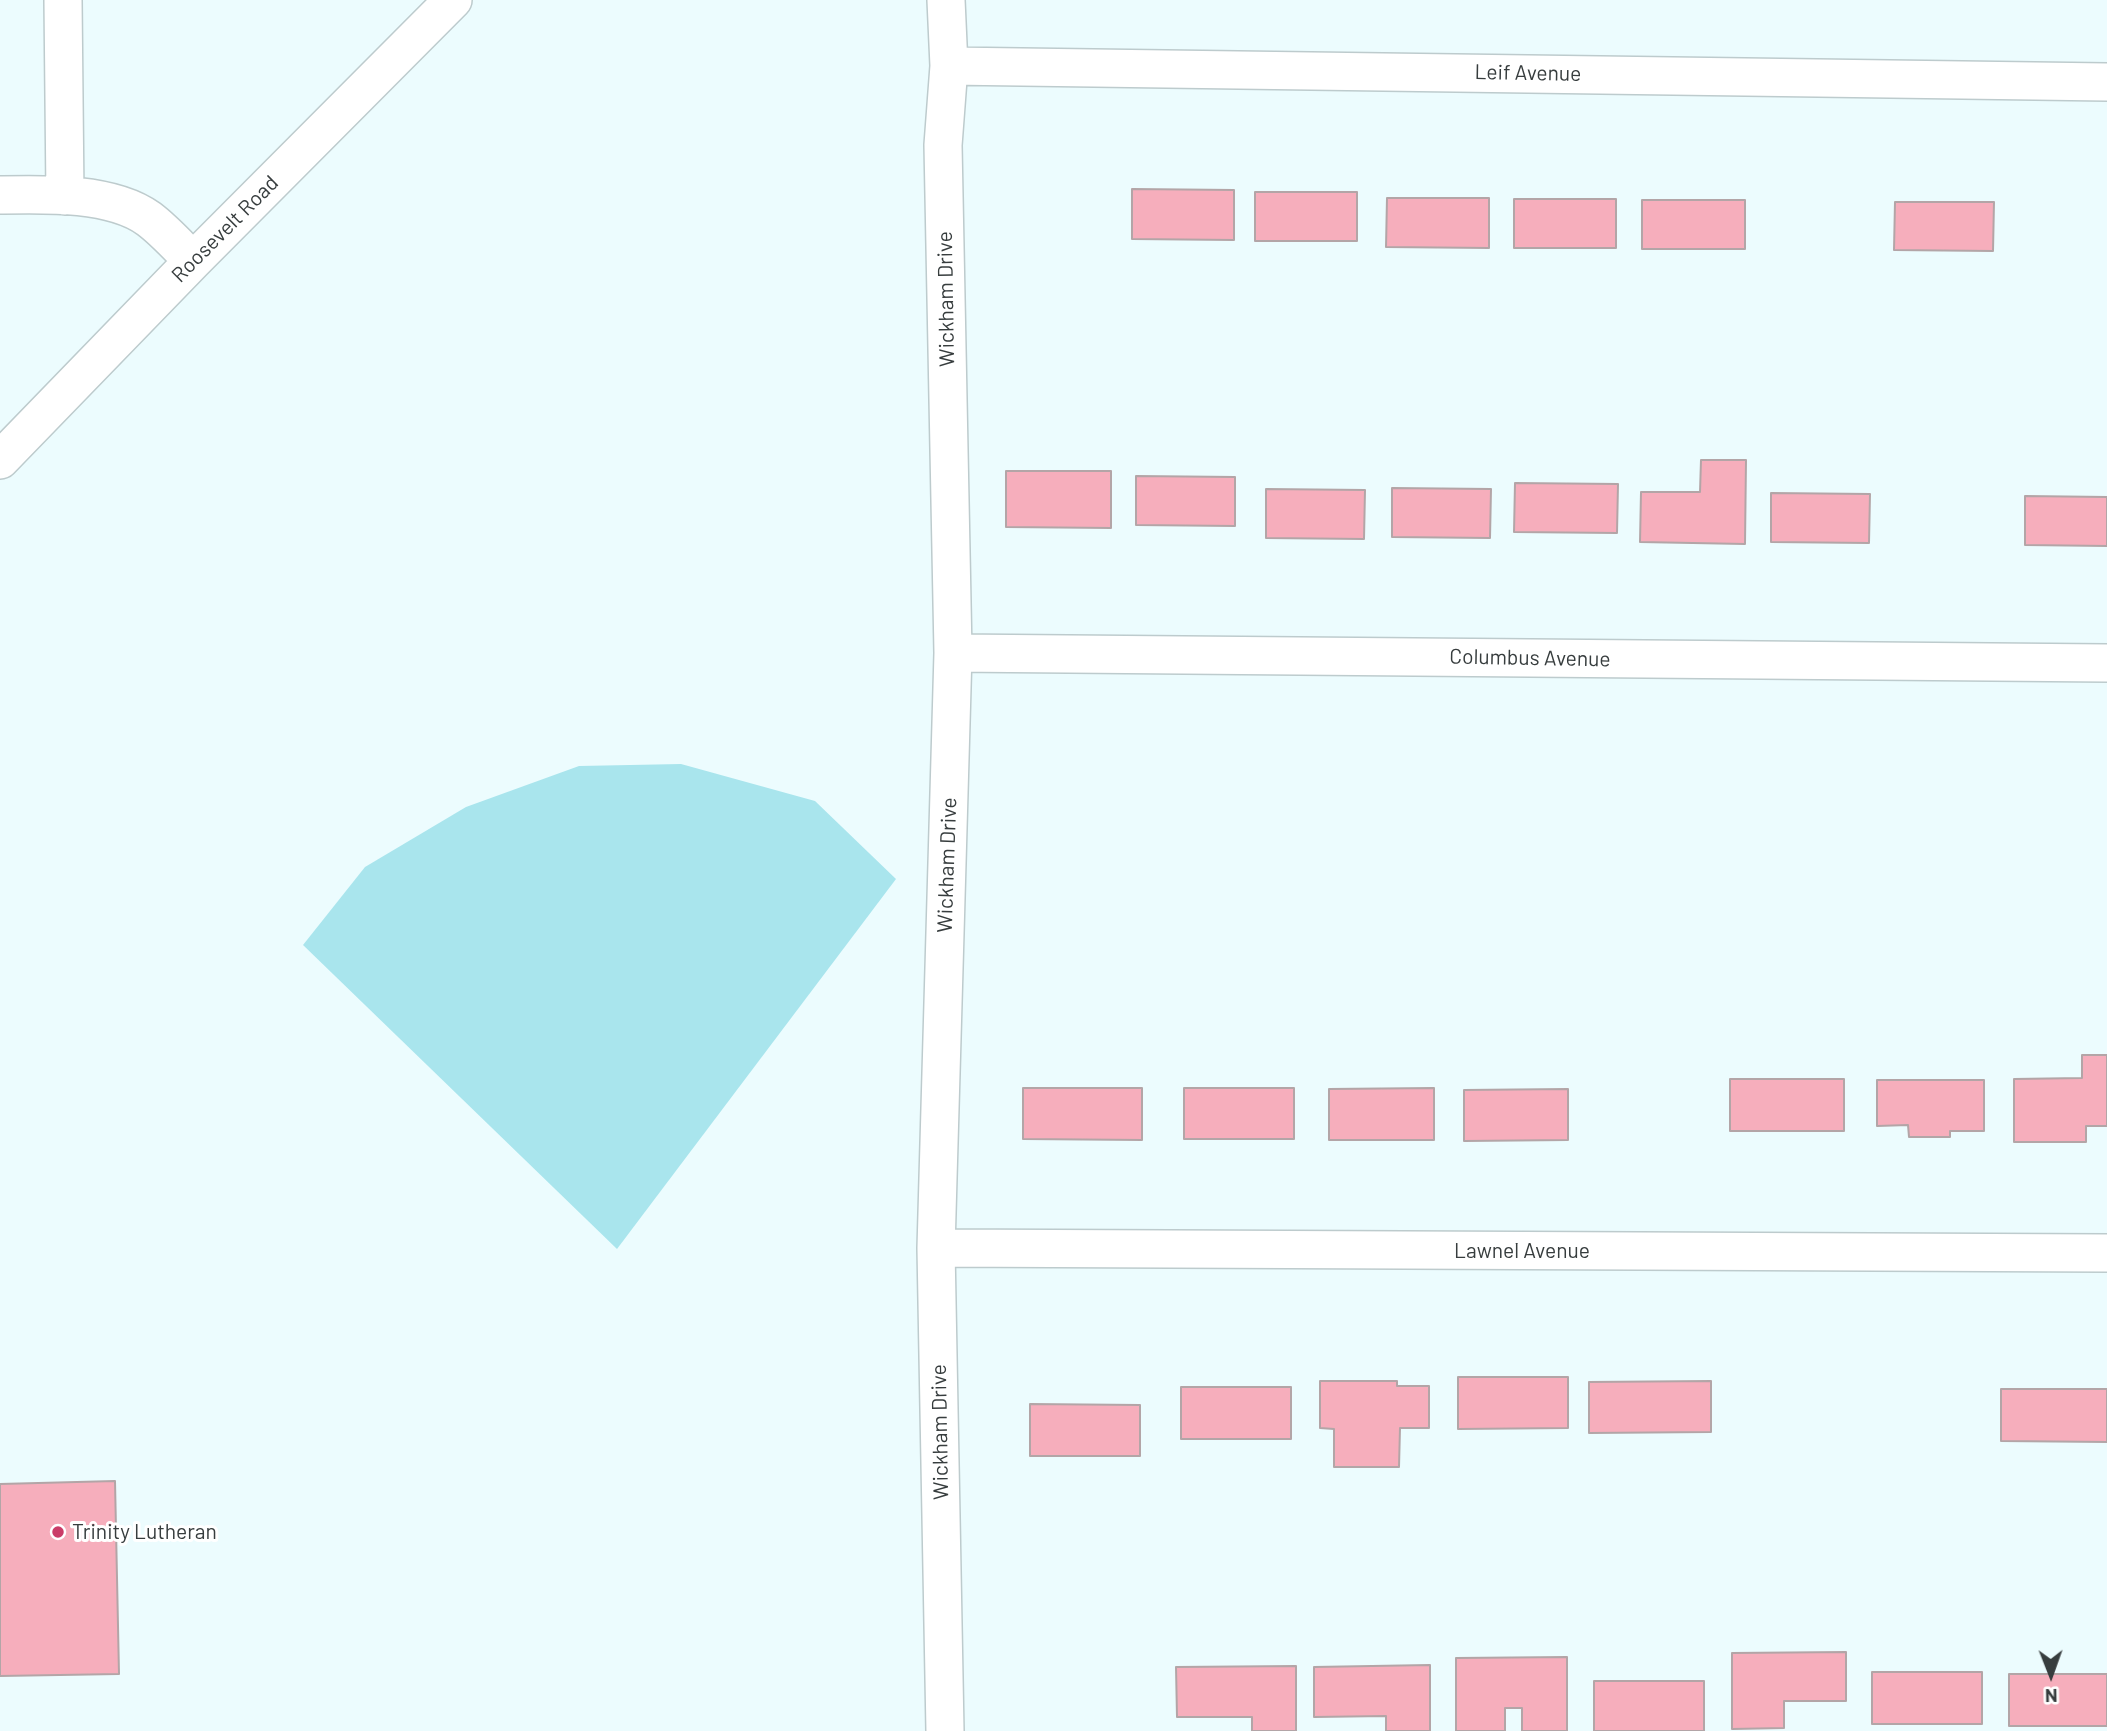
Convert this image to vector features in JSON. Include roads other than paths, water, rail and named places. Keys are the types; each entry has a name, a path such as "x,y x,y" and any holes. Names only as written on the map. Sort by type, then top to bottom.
{"street":[{"path":"63,0 65,196"},
{"name":"Roosevelt Road","path":"0,460 193,261 453,0"},
{"name":"Wickham Drive","path":"945,1731 936,1248 953,653 943,145 949,66 946,0"},
{"name":"Leif Avenue","path":"949,66 1391,70 2107,82"},
{"path":"0,195 103,199 148,218 193,261"},
{"name":"Columbus Avenue","path":"953,653 2107,663"},
{"name":"Lawnel Avenue","path":"936,1248 2107,1253"}],"place":[{"name":"Trinity Lutheran","path":"58,1532"}]}
